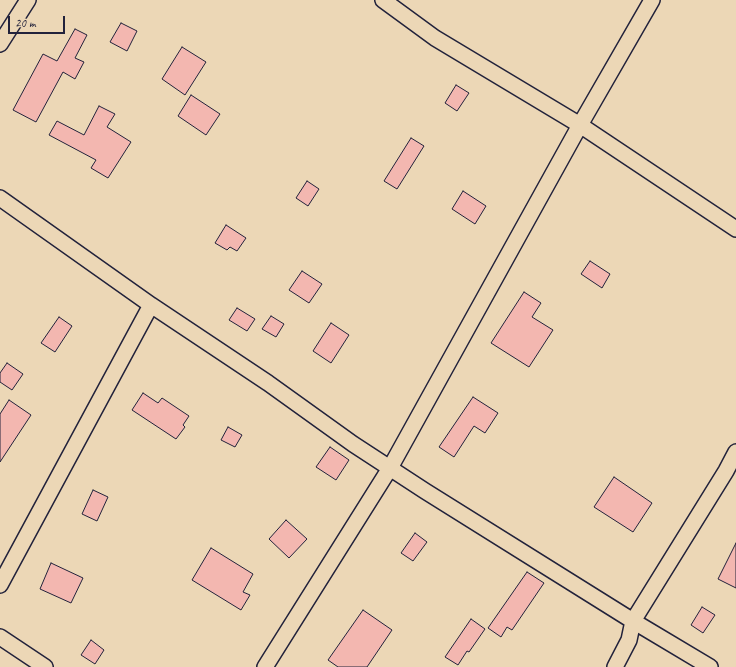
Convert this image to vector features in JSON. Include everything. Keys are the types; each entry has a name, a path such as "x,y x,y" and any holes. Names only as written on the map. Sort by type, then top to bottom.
{"street":[{"path":"0,44 28,0"},
{"path":"383,0 435,38 580,125 736,229"},
{"path":"265,667 390,468 580,125 652,0"},
{"path":"0,198 151,306 268,383 353,444 633,622 710,667"},
{"path":"0,585 151,306"},
{"path":"615,667 629,640 633,622 726,471 736,452"},
{"path":"0,637 45,667"}],"building":[{"path":"121,23 137,31 127,51 110,42"},
{"path":"75,29 87,35 75,58 84,62 75,79 63,72 36,122 13,110 43,54 57,61"},
{"path":"182,47 206,62 185,95 162,79"},
{"path":"456,85 469,93 457,111 445,103"},
{"path":"191,95 220,114 206,135 178,116"},
{"path":"99,106 115,114 107,127 131,142 108,178 91,168 96,160 49,135 57,121 84,135"},
{"path":"411,138 424,146 397,189 384,181"},
{"path":"307,181 319,189 308,206 296,198"},
{"path":"463,191 486,206 475,224 452,209"},
{"path":"226,225 246,238 237,251 230,247 227,250 215,243"},
{"path":"590,261 610,274 602,288 581,274"},
{"path":"302,271 322,284 309,303 289,290"},
{"path":"524,292 541,303 532,317 553,330 529,367 491,343"},
{"path":"237,308 255,319 247,331 229,320"},
{"path":"271,316 284,324 276,337 262,329"},
{"path":"59,317 72,326 55,352 41,343"},
{"path":"331,323 349,335 331,363 313,351"},
{"path":"7,363 23,374 12,390 0,382 0,373"},
{"path":"143,393 158,403 162,398 189,416 183,425 185,427 176,439 132,410"},
{"path":"473,397 498,413 485,433 474,426 454,457 439,447"},
{"path":"9,400 31,415 0,462 0,414"},
{"path":"228,427 242,435 235,447 221,440"},
{"path":"330,447 349,460 336,480 316,467"},
{"path":"614,477 652,503 633,532 594,507"},
{"path":"93,490 108,497 97,521 82,514"},
{"path":"286,520 307,539 289,558 269,539"},
{"path":"415,533 427,542 413,561 401,553"},
{"path":"736,543 736,588 718,579"},
{"path":"211,548 253,574 243,592 250,595 241,610 192,580"},
{"path":"51,563 83,578 71,603 40,589"},
{"path":"527,572 544,583 512,630 507,627 501,637 488,628"},
{"path":"702,607 715,615 703,633 691,625"},
{"path":"363,610 392,630 367,667 338,667 328,660"},
{"path":"471,619 485,629 469,652 467,651 458,665 445,657"},
{"path":"91,640 104,650 95,664 81,655"}]}
